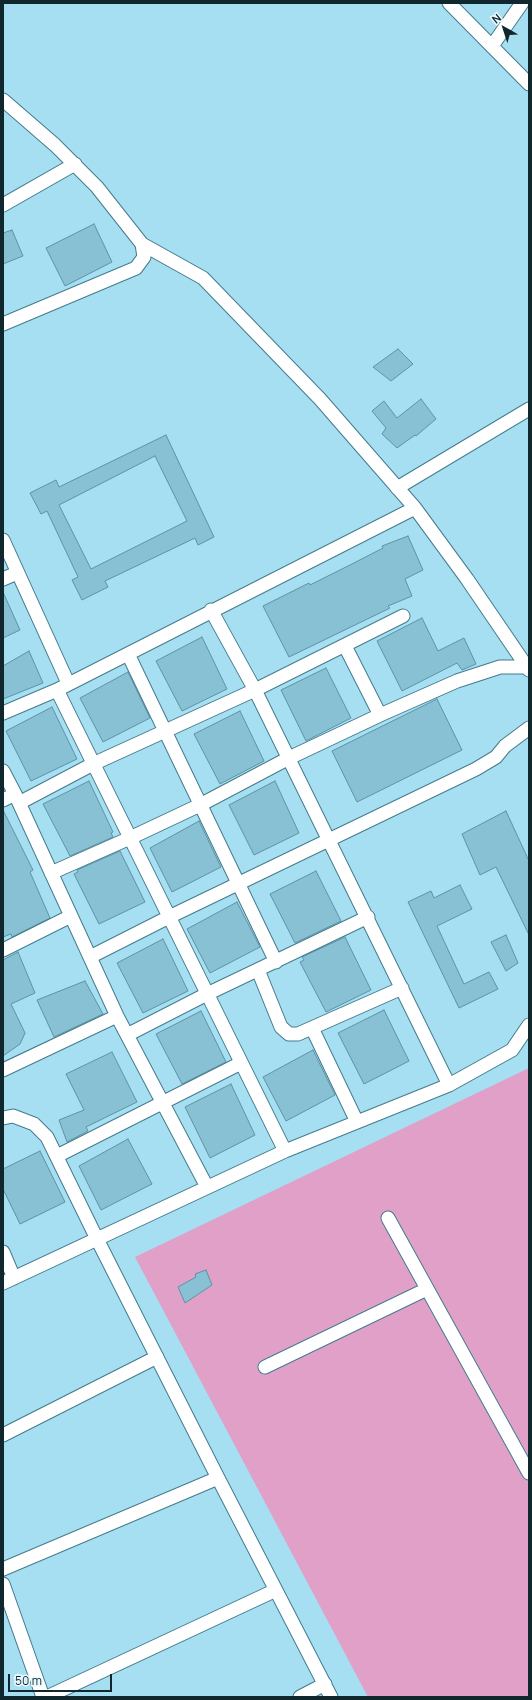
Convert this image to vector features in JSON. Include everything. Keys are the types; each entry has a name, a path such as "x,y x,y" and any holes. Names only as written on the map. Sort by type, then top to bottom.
{"street":[{"path":"449,3 529,84"},
{"path":"492,46 522,3"},
{"path":"3,100 75,164 97,187 142,244 203,278 320,399 414,508 467,580 528,669"},
{"path":"3,205 75,164"},
{"path":"3,324 136,268 144,257 142,244"},
{"path":"397,488 529,409"},
{"path":"3,713 128,654 211,610 343,546 414,508"},
{"path":"3,540 63,686 93,764 285,1150"},
{"path":"3,579 17,573"},
{"path":"211,610 255,690 449,1085"},
{"path":"3,800 17,798 164,732 255,690 403,616"},
{"path":"345,646 380,715"},
{"path":"128,654 164,732 240,883 276,962"},
{"path":"51,873 130,838 289,758 380,715 479,673 500,667 528,669"},
{"path":"90,957 169,917 476,769 496,757 505,746 529,728"},
{"path":"3,771 17,798 117,1016 207,1187"},
{"path":"3,950 71,916"},
{"path":"127,1035 207,994 368,918"},
{"path":"258,970 281,1027 289,1034 298,1034 402,988"},
{"path":"3,1070 117,1016"},
{"path":"3,1252 8,1281 285,1150 449,1085 512,1050 529,1025"},
{"path":"312,1028 357,1122"},
{"path":"57,1156 241,1062"},
{"path":"3,1118 13,1116 34,1124 47,1137 218,1478 331,1697"},
{"path":"388,1218 529,1473"},
{"path":"265,1367 427,1289"},
{"path":"3,1435 157,1357"},
{"path":"3,1569 218,1478"},
{"path":"3,1584 43,1697"},
{"path":"47,1697 276,1590"},
{"path":"300,1697 325,1684"}],"shaded area":[{"path":"529,1068 529,1697 368,1697 135,1257"}],"building":[{"path":"94,224 112,262 65,286 46,248"},
{"path":"12,230 23,256 3,264 3,233"},
{"path":"398,349 413,364 391,381 373,367"},
{"path":"421,399 436,419 416,436 415,435 397,448 382,434 386,428 372,411 384,401 397,418"},
{"path":"166,435 214,537 198,545 195,538 105,581 108,587 82,600 72,580 78,577 47,511 41,514 30,493 56,480 59,487","holes":["155,456 187,521 91,569 59,505"]},
{"path":"408,536 423,570 405,579 412,596 388,606 390,608 289,657 263,606 350,565 383,548 382,546"},
{"path":"3,592 20,630 3,638"},
{"path":"422,618 438,651 464,638 476,664 462,670 457,663 402,691 377,641"},
{"path":"202,637 227,689 182,711 156,661"},
{"path":"29,651 43,683 3,699 3,666"},
{"path":"326,668 351,718 306,741 281,690"},
{"path":"128,672 150,718 103,742 80,698"},
{"path":"437,699 462,750 357,802 332,751"},
{"path":"52,707 77,759 31,781 6,731"},
{"path":"240,711 264,761 220,784 194,734"},
{"path":"89,781 113,832 111,833 113,837 70,856 43,804"},
{"path":"275,781 299,833 254,855 229,805"},
{"path":"3,810 33,870 30,872 50,918 12,937 11,934 3,937"},
{"path":"506,811 529,861 529,935 496,867 480,875 462,834"},
{"path":"199,821 221,867 172,892 150,848"},
{"path":"120,851 145,902 99,924 74,874 78,872 77,870"},
{"path":"316,871 341,921 295,943 270,894"},
{"path":"460,885 472,909 437,926 464,984 489,972 498,989 459,1008 408,902 431,891 434,898"},
{"path":"237,902 260,947 210,973 187,929"},
{"path":"506,935 518,963 506,971 491,942"},
{"path":"345,937 371,990 326,1012 300,962 304,960 302,957"},
{"path":"163,939 188,991 143,1013 117,963"},
{"path":"18,952 35,993 11,1004 25,1033 20,1044 3,1056 3,960"},
{"path":"85,981 103,1014 54,1037 37,1000"},
{"path":"384,1010 409,1061 364,1084 338,1033"},
{"path":"201,1011 226,1062 182,1084 156,1034"},
{"path":"313,1050 335,1095 286,1121 263,1077"},
{"path":"112,1052 137,1102 86,1127 88,1131 67,1142 59,1120 84,1110 66,1074"},
{"path":"231,1084 255,1135 210,1158 185,1107"},
{"path":"128,1139 152,1184 101,1210 79,1166"},
{"path":"40,1151 65,1202 20,1224 3,1189 3,1169"},
{"path":"206,1270 212,1285 185,1303 178,1287 196,1277 195,1274"}]}
